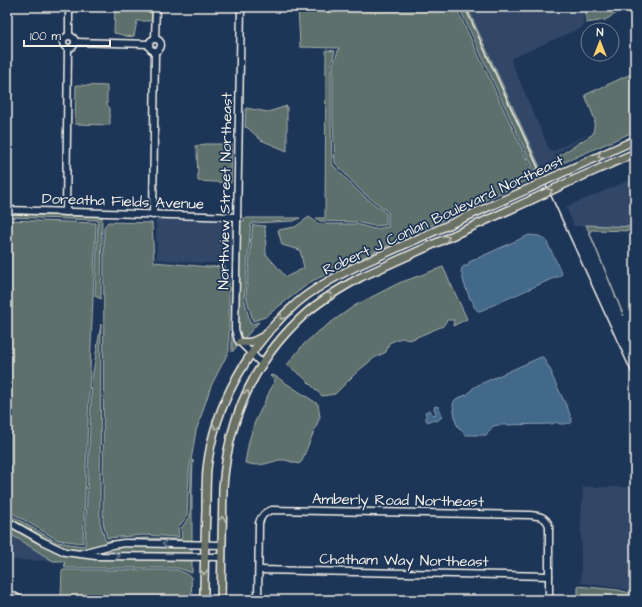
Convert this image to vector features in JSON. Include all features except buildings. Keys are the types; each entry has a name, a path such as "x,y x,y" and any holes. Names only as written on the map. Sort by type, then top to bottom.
{"main road":[{"name":"Robert J Conlan Boulevard Northeast","path":"204,600 204,545 207,470 211,444 219,416 227,396 240,372 264,336 278,321 299,302 322,285 355,267 635,140"},
{"name":"Robert J Conlan Boulevard Northeast","path":"221,600 223,488 224,469 228,446 235,421 253,380 262,364 289,330 306,313 343,287 361,277 635,153"},
{"path":"240,342 246,343 264,336"}],"street":[{"path":"69,7 69,36"},
{"path":"156,7 156,39"},
{"name":"Northview Street Northeast","path":"241,7 235,329 238,340 262,364"},
{"path":"69,36 72,37 75,42"},
{"path":"69,36 65,37 62,41 64,47 68,48 74,46 75,42"},
{"path":"75,42 149,44 151,41 156,39"},
{"path":"155,51 160,49 162,45 159,40 156,39"},
{"path":"149,44 151,50 155,51"},
{"path":"66,212 68,48"},
{"path":"153,215 155,51"},
{"name":"Doreatha Fields Avenue","path":"7,210 237,217"},
{"name":"Amberly Road Northeast","path":"259,570 260,519 262,515 272,510 539,516 545,519 549,526 549,576"},
{"path":"7,521 65,552 96,556 222,557"},
{"path":"78,553 124,543 222,545"},
{"path":"140,543 141,556"},
{"path":"258,600 259,570"},
{"name":"Chatham Way Northeast","path":"259,570 549,576"},
{"path":"549,576 549,600"},
{"path":"7,595 14,596 20,600"}],"shaded area":[{"path":"115,7 151,8 152,21 137,21 134,36 114,33"},
{"path":"298,7 456,7 535,177 312,281 265,317 253,321 246,296 253,225 265,226 266,254 286,277 304,268 300,250 282,245 278,230 295,227 309,217 319,224 356,224 374,229 388,227 388,212 362,192 335,163 333,65 339,48 300,47"},
{"path":"459,7 467,7 540,167 534,170"},
{"path":"467,7 584,7 583,22 580,22 580,28 511,59 550,151 553,151 590,133 556,154 554,161 540,167"},
{"path":"586,7 627,7 605,20 586,22"},
{"path":"326,50 335,51 331,65 332,163 361,194 386,213 386,225 374,226 356,222 320,221 316,218 325,218"},
{"path":"635,72 635,131 556,166 557,157 593,134 595,120 585,95"},
{"path":"76,85 107,86 107,105 110,108 110,125 75,124"},
{"path":"287,106 287,151 261,140 245,127 246,108 268,112"},
{"path":"205,144 232,144 231,183 198,181 197,151 195,146"},
{"path":"635,178 635,227 574,226 566,207"},
{"path":"7,214 102,217 101,299 95,296 97,220 7,217"},
{"path":"244,218 300,218 294,221 251,224 244,297 250,323 252,324 259,322 243,340 238,339 238,345 232,352 231,305 234,221 244,221"},
{"path":"156,219 234,221 233,263 203,263 157,259"},
{"path":"7,220 96,223 83,543 58,540 7,510"},
{"path":"108,222 152,223 154,262 209,267 225,266 229,282 229,351 211,386 196,431 189,472 187,517 178,527 179,537 144,535 107,538 103,522 104,227"},
{"path":"586,225 635,227 635,231 590,231 624,316 623,315"},
{"path":"529,235 539,236 546,240 562,274 559,277 478,311 474,307 473,301 470,299 464,283 461,271 462,268 464,266 468,266 469,262"},
{"path":"443,267 467,319 453,326 454,320 447,320 443,326 410,340 401,338 389,343 386,352 374,358 357,372 335,394 322,396 302,376 287,365 303,345 315,334 354,306 399,283"},
{"path":"101,324 100,522 105,540 144,538 181,539 181,528 190,517 191,472 193,460 192,573 178,568 65,568 64,561 53,561 7,532 7,513 57,542 83,546 85,545 92,378"},
{"path":"543,357 552,373 552,376 568,409 572,421 570,424 555,422 553,424 499,425 493,426 486,435 466,435 459,428 456,423 453,405 456,399 468,394 478,385"},
{"path":"270,376 275,376 318,404 320,417 302,461 299,464 285,460 255,465 245,463 254,424 275,380"},
{"path":"435,406 439,407 442,415 441,418 437,421 432,420 428,422 426,420 425,412 430,410 432,414 435,415"},
{"path":"583,487 635,487 635,600 632,600 633,594 631,591 581,583 581,523"},
{"path":"7,532 53,561 7,560"},
{"path":"62,570 178,570 191,576 192,600 70,600 61,595"},
{"path":"578,586 618,590 630,593 630,600 578,600"}],"railway":[{"path":"465,7 635,380"}]}
